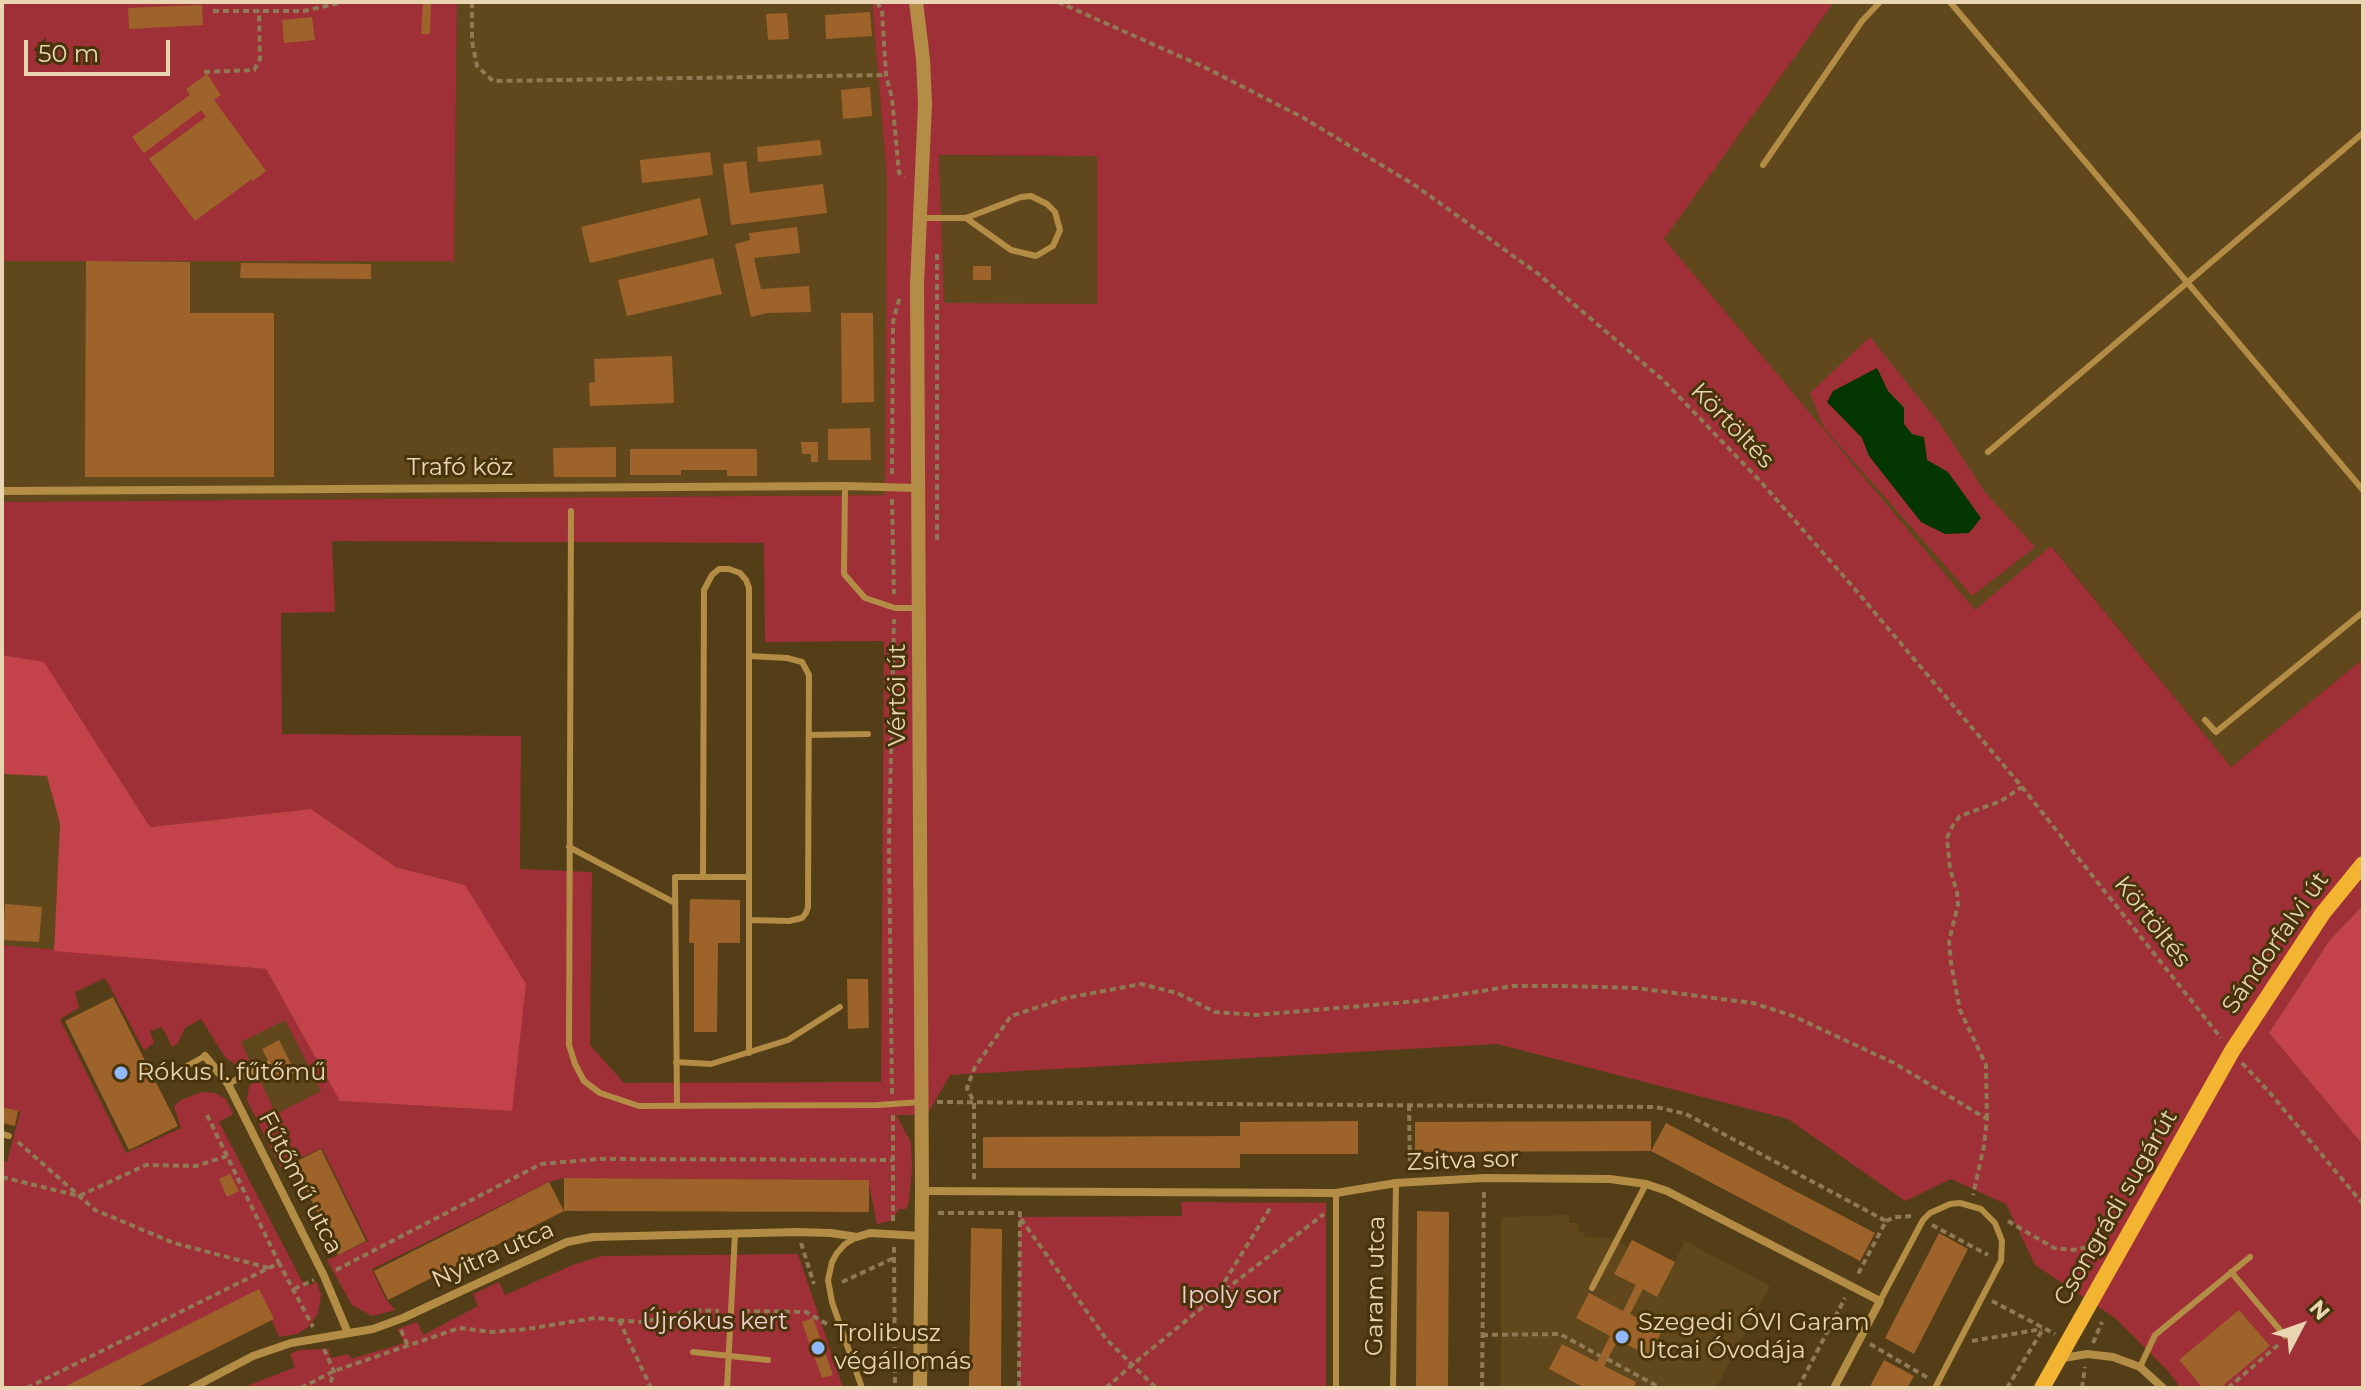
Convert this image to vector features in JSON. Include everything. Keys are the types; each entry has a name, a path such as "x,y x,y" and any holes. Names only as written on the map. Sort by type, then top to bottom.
{"main road":[{"name":"Sándorfalvi út","path":"2237,1057 2323,913 2363,864"},
{"name":"Csongrádi sugárút","path":"2042,1388 2123,1244 2237,1057"}],"street":[{"name":"Vértói út","path":"916,2 925,104 917,284 922,1191 920,1388"},
{"name":"Trafó köz","path":"2,491 918,488"},
{"name":"Fűtőmű utca","path":"205,1056 228,1084 324,1276 348,1333"},
{"name":"Zsitva sor","path":"922,1191 1336,1193 1396,1183 1484,1178 1610,1179 1646,1184 1667,1191 1880,1301"},
{"name":"Nyitra utca","path":"192,1388 253,1356 291,1343 373,1329 403,1318 567,1242 593,1237 797,1232 857,1237 870,1233 921,1236"},
{"path":"1834,1388 1880,1301"},
{"path":"2057,1359 2087,1354 2113,1357 2140,1367 2163,1388"}],"lane":[{"path":"1763,165 1862,21 1880,2"},
{"path":"1950,2 2363,490"},
{"path":"1988,452 2363,133"},
{"path":"919,218 966,218 1031,196 1055,212 1060,230 1053,246 1036,256 1011,250 966,218"},
{"path":"845,486 844,574 865,598 895,608 919,609"},
{"path":"571,511 569,1045 584,1081 609,1096 639,1106 921,1102"},
{"path":"703,877 704,590 708,579 719,569 729,569 740,573 749,588 749,1053"},
{"path":"2205,720 2216,732 2363,612"},
{"path":"749,656 802,662 809,675 808,907 802,918 789,921 749,920"},
{"path":"809,735 868,734"},
{"path":"569,847 675,903"},
{"path":"677,1106 675,877 748,877"},
{"path":"676,1062 711,1064 788,1040 840,1007"},
{"path":"169,1076 205,1056"},
{"path":"228,1084 267,1064"},
{"name":"Garam utca","path":"1393,1388 1396,1183"},
{"path":"1592,1288 1646,1184"},
{"name":"Garam utca","path":"1336,1193 1336,1388"},
{"path":"1880,1301 1923,1220 1930,1213 1950,1204 1971,1205 1981,1209 1995,1223 2002,1241 2001,1261 1936,1386"},
{"path":"727,1388 735,1234"},
{"path":"857,1237 837,1253 829,1271 828,1288 862,1388"},
{"path":"2140,1367 2155,1335 2250,1257"},
{"path":"2231,1272 2285,1336"},
{"path":"693,1352 768,1360"}],"path":[{"path":"213,11 304,11 343,2"},
{"path":"472,2 472,41 477,66 493,81 886,75"},
{"path":"877,2 882,11 886,75 892,98 899,173 921,184"},
{"name":"Körtöltés","path":"1058,2 1204,67 1302,117 1416,186 1537,273 1663,380 1761,482 1854,588 2022,787 2237,1057 2363,1204"},
{"path":"204,72 254,70 260,59 259,11"},
{"path":"919,544 933,545 937,537 937,217"},
{"path":"893,322 895,608 889,844 895,1388"},
{"path":"1971,1205 1987,1119 1986,1065 1960,1010 1951,963 1949,941 1958,905 1947,838 1960,816 2001,801 2022,787"},
{"path":"974,1213 974,1102 967,1088 975,1067 1011,1016 1066,998 1141,984 1177,993 1215,1012 1256,1015 1419,1001 1513,986 1636,988 1753,1003 1793,1016 1894,1063 1987,1119"},
{"path":"921,1102 1656,1107 1686,1114 1886,1221"},
{"path":"1409,1105 1410,1183"},
{"path":"207,1115 334,1371 329,1388"},
{"path":"16,1140 95,1210 174,1243 269,1268"},
{"path":"2,1177 79,1196 146,1165 196,1166 227,1156"},
{"path":"294,1289 541,1164 599,1159 894,1160"},
{"path":"1482,1388 1484,1178"},
{"path":"1215,1297 1280,1192"},
{"path":"1106,1388 1215,1297 1336,1204"},
{"path":"922,1213 1020,1213 1019,1388"},
{"path":"1798,1388 1886,1221 1911,1215 2001,1261"},
{"path":"1019,1217 1107,1340 1156,1388"},
{"path":"1995,1223 2005,1219 2054,1248 2073,1250 2099,1243 2123,1244"},
{"path":"797,1232 815,1285"},
{"path":"828,1288 894,1258"},
{"path":"27,1388 279,1263"},
{"path":"1983,1296 2068,1341"},
{"path":"301,1388 334,1371 459,1328 491,1332 595,1318 639,1322 677,1316 683,1310 806,1312 828,1324 823,1311"},
{"path":"619,1320 651,1388"},
{"path":"1958,1343 2043,1329"},
{"path":"2007,1388 2043,1329"},
{"path":"1482,1335 1560,1334 1600,1356"},
{"path":"2228,1388 2285,1336"},
{"path":"1860,1338 1936,1386"},
{"path":"2082,1388 2087,1354"},
{"path":"1607,1359 1661,1388"}],"shaded area":[{"path":"457,2 872,2 887,179 886,495 2,502 2,261 454,261"},
{"path":"1834,2 2363,2 2363,659 2231,767 2052,546 1975,611 1663,238"},
{"path":"939,155 1097,156 1097,304 944,304"},
{"path":"1877,368 1888,391 1904,408 1904,424 1912,434 1924,437 1927,460 1948,472 1981,518 1969,533 1945,534 1921,522 1869,456 1862,438 1827,402 1833,391"},
{"path":"2,655 44,662 150,827 311,809 396,867 465,885 526,984 512,1111 340,1101 266,969 54,951 60,824 47,776 2,774"},
{"path":"2,774 47,776 60,824 54,951 2,945"},
{"path":"2363,905 2363,1145 2269,1033 2329,941"},
{"path":"285,1019 321,1091 276,1114 240,1042"},
{"name":"Szegedi ÓVI Garam Utcai Óvodája","path":"1569,1215 1569,1223 1578,1223 1578,1231 1584,1232 1585,1237 1610,1238 1627,1247 1632,1240 1675,1262 1685,1241 1770,1286 1716,1388 1501,1388 1501,1217"}],"green space":[{"path":"2,2 457,2 454,261 2,261"},
{"path":"872,2 1834,2 1664,239 1975,610 2051,546 2231,767 2363,659 2363,905 2329,941 2269,1033 2363,1145 2363,1388 2181,1388 2115,1318 2035,1265 2006,1204 1951,1179 1905,1201 1788,1119 1497,1044 950,1075 927,1115 896,1115 911,1142 912,1169 906,1209 899,1209 891,1221 877,1224 868,1180 564,1178 549,1182 372,1269 385,1298 395,1310 372,1316 352,1305 327,1260 368,1241 322,1148 280,1167 247,1100 249,1086 259,1078 276,1114 321,1091 285,1020 241,1042 251,1064 243,1066 225,1057 201,1019 185,1028 178,1043 172,1047 162,1027 150,1031 154,1043 144,1050 105,978 75,992 79,1008 60,1019 126,1153 181,1128 174,1106 181,1100 202,1092 215,1093 226,1099 233,1114 219,1122 305,1287 317,1282 321,1295 318,1314 307,1328 297,1334 279,1337 259,1290 62,1388 2,1388 2,1161 7,1162 20,1112 2,1107 2,945 266,969 341,1101 512,1111 465,885 396,867 311,809 150,827 44,663 2,655 2,502 885,495 887,179","holes":["939,155 1097,156 1097,304 944,303","332,541 764,543 765,642 884,641 881,1082 624,1083 590,1045 592,872 520,869 521,736 282,734 281,613 335,612"]},
{"path":"1870,337 1942,427 1984,491 2035,547 1972,596 1824,428 1810,393","holes":["1888,391 1904,407 1903,424 1912,434 1924,438 1927,460 1948,472 1869,456 1862,438"]},
{"name":"Ipoly sor","path":"1181,1202 1326,1203 1326,1388 1019,1388 1019,1217 1182,1216"},
{"name":"Újrókus kert","path":"798,1254 843,1388 242,1388 295,1367 290,1354 300,1350 329,1349 330,1358 348,1354 351,1359 404,1343 398,1329 417,1322 423,1335 478,1306 473,1294 499,1282 505,1295 575,1264 602,1256"}],"building":[{"path":"423,2 431,3 430,34 421,34"},
{"path":"202,5 203,25 129,29 128,8"},
{"path":"870,12 872,36 826,39 825,15"},
{"path":"787,13 789,39 768,40 766,14"},
{"path":"312,17 315,40 284,43 282,20"},
{"path":"207,74 221,95 214,100 266,171 195,221 149,159 206,117 201,110 144,153 132,137 190,95 186,89"},
{"path":"870,87 872,116 843,119 841,90"},
{"path":"820,140 822,155 758,162 757,147"},
{"path":"710,152 713,175 642,183 640,160"},
{"path":"746,161 750,193 823,184 827,213 731,225 723,164"},
{"path":"700,198 708,235 590,263 581,227"},
{"path":"797,227 800,253 754,258 761,289 809,286 811,312 767,313 751,317 735,244 750,240 749,233"},
{"path":"713,258 722,294 627,316 618,280"},
{"path":"86,261 190,262 190,313 274,313 274,477 85,477"},
{"path":"241,263 371,264 371,279 240,278"},
{"path":"973,266 991,266 991,280 973,280"},
{"path":"841,313 873,313 874,402 842,403"},
{"path":"672,356 674,403 590,406 589,383 595,382 594,359"},
{"path":"870,428 871,460 828,460 828,429"},
{"path":"801,442 818,442 818,462 811,462 811,454 802,454"},
{"path":"616,447 616,477 554,477 553,448"},
{"path":"630,449 757,449 757,476 727,476 727,470 681,470 681,475 630,475"},
{"path":"690,899 740,900 740,943 718,943 717,1032 694,1032 694,943 689,943"},
{"path":"5,904 42,907 39,942 3,940"},
{"path":"847,979 868,979 869,1028 848,1029"},
{"name":"Rókus I. fűtőmű","path":"113,997 178,1126 129,1150 65,1021"},
{"path":"279,1040 295,1072 279,1081 262,1049"},
{"path":"2,1107 18,1111 15,1126 2,1123"},
{"path":"1358,1121 1358,1154 1240,1154 1240,1168 983,1168 983,1137 1240,1136 1240,1122"},
{"path":"1651,1121 1651,1151 1415,1152 1415,1122"},
{"path":"1666,1123 1875,1233 1860,1261 1651,1151"},
{"path":"321,1149 366,1241 338,1255 293,1163"},
{"path":"230,1174 239,1191 227,1197 219,1179"},
{"path":"564,1178 869,1180 869,1212 564,1211"},
{"path":"549,1182 564,1211 388,1300 374,1271"},
{"path":"1417,1211 1449,1212 1448,1388 1416,1388"},
{"path":"971,1228 1002,1229 1001,1388 969,1388"},
{"path":"1939,1233 1968,1249 1914,1354 1885,1338"},
{"path":"1632,1240 1675,1262 1657,1297 1643,1289 1630,1314 1662,1331 1649,1356 1618,1340 1604,1366 1636,1382 1633,1388 1585,1388 1549,1369 1562,1344 1597,1362 1610,1336 1576,1318 1589,1293 1623,1311 1636,1285 1614,1274"},
{"path":"259,1289 274,1319 136,1388 62,1388"},
{"path":"2239,1310 2270,1346 2220,1388 2203,1388 2179,1360"},
{"name":"Trolibusz végállomás","path":"813,1318 833,1375 822,1378 802,1322"},
{"path":"1884,1360 1914,1376 1907,1388 1869,1388"}],"place":[{"name":"Rókus I. fűtőmű","path":"121,1073"},
{"name":"Szegedi ÓVI Garam Utcai Óvodája","path":"1622,1337"},
{"name":"Trolibusz végállomás","path":"818,1348"}]}
